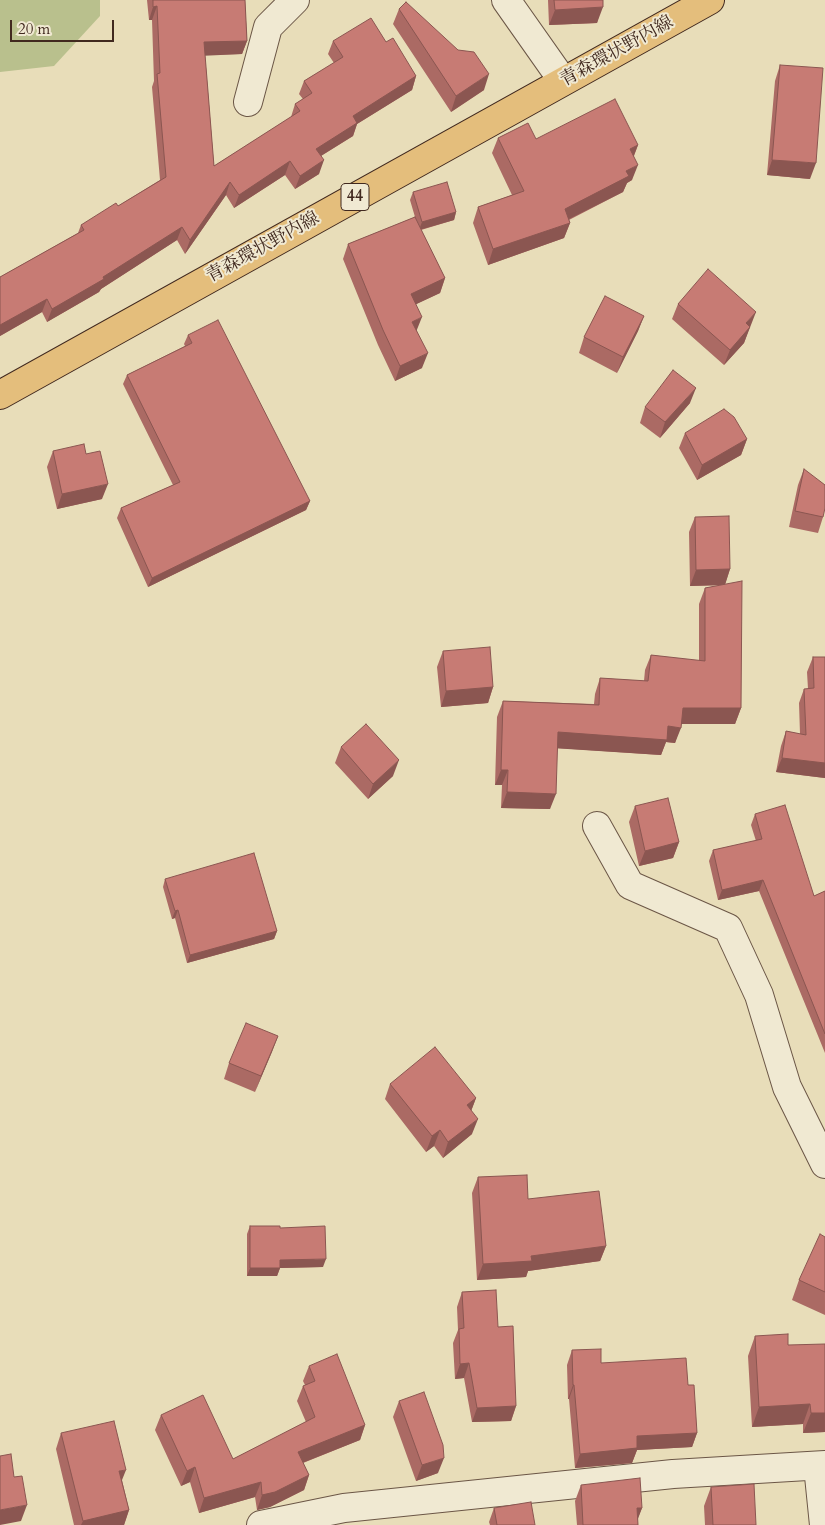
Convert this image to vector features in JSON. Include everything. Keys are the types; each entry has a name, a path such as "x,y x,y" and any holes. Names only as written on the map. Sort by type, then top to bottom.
{"main road":[{"name":"青森環状野内線","path":"0,395 710,0"}],"street":[{"path":"248,102 268,27 295,0"},
{"path":"506,0 563,81"},
{"path":"597,826 630,885 728,928 759,995 786,1087 825,1164"},
{"path":"261,1525 344,1508 673,1474 821,1465 824,1525"}],"green space":[{"path":"0,0 100,0 100,16 54,66 0,72"}],"building":[{"path":"153,0 245,0 247,41 204,42 214,166 300,111 295,104 312,93 304,81 343,57 333,41 371,18 386,42 393,38 416,76 353,116 357,123 316,149 324,160 300,176 290,161 239,195 230,182 190,240 182,227 103,277 104,279 52,309 47,299 0,325 0,277 84,230 81,225 116,203 118,206 166,177 157,74 160,73 157,6 153,7"},
{"path":"554,0 603,0 603,7 555,10"},
{"path":"406,2 458,50 474,52 489,74 456,96 399,9"},
{"path":"780,65 823,68 816,163 772,160"},
{"path":"615,99 638,145 630,149 638,165 626,171 629,176 565,209 570,223 493,249 478,207 524,191 498,138 528,123 536,139"},
{"path":"447,182 456,212 422,222 413,192"},
{"path":"415,217 445,278 411,294 422,317 412,322 428,353 400,366 383,330 348,244"},
{"path":"708,269 756,312 746,323 750,327 730,350 678,304"},
{"path":"605,296 644,316 623,357 584,337"},
{"path":"218,320 310,501 152,578 121,508 180,482 127,375 192,343 188,335"},
{"path":"673,370 696,388 665,422 645,407"},
{"path":"724,409 734,417 747,439 702,465 685,433"},
{"path":"84,444 86,454 100,451 108,484 62,494 53,451"},
{"path":"804,469 825,485 823,517 795,511"},
{"path":"729,516 730,569 696,570 695,517"},
{"path":"742,581 741,708 683,708 681,728 668,726 667,740 558,732 556,794 507,792 508,770 501,770 503,701 599,705 600,678 648,681 651,655 705,661 705,588"},
{"path":"490,647 493,687 446,691 443,651"},
{"path":"813,657 825,657 825,763 782,758 786,731 806,735 804,689 814,688"},
{"path":"366,724 399,760 373,784 341,747"},
{"path":"668,798 679,842 645,851 635,806"},
{"path":"785,805 814,896 825,891 825,1034 763,880 722,890 713,850 762,839 755,814"},
{"path":"254,853 277,931 190,955 178,910 175,911 165,879"},
{"path":"246,1023 278,1036 261,1076 229,1063"},
{"path":"435,1047 476,1098 467,1105 478,1119 448,1142 440,1130 432,1136 390,1084"},
{"path":"527,1175 528,1199 599,1191 606,1246 531,1256 532,1261 483,1264 478,1177"},
{"path":"250,1226 280,1226 280,1228 325,1226 326,1259 280,1260 280,1268 250,1268"},
{"path":"820,1234 825,1237 825,1292 799,1280"},
{"path":"496,1290 498,1327 513,1326 516,1406 477,1408 469,1363 460,1364 459,1329 464,1328 462,1292"},
{"path":"788,1334 788,1345 825,1344 825,1413 811,1413 810,1404 759,1407 755,1336"},
{"path":"601,1349 601,1363 686,1358 688,1385 694,1385 697,1433 637,1436 637,1448 580,1454 573,1385 572,1350"},
{"path":"337,1354 365,1425 298,1452 309,1475 275,1492 262,1495 261,1482 204,1498 195,1467 187,1471 161,1415 203,1395 233,1459 315,1417 303,1386 315,1381 309,1366"},
{"path":"424,1392 443,1445 444,1458 422,1465 399,1401"},
{"path":"114,1421 126,1470 119,1471 129,1510 83,1521 61,1433"},
{"path":"11,1454 14,1477 22,1476 27,1505 0,1510 0,1456"},
{"path":"640,1478 642,1508 637,1508 638,1525 583,1525 581,1485"},
{"path":"754,1484 756,1525 713,1525 711,1487"},
{"path":"531,1502 535,1525 497,1525 494,1508"}]}
